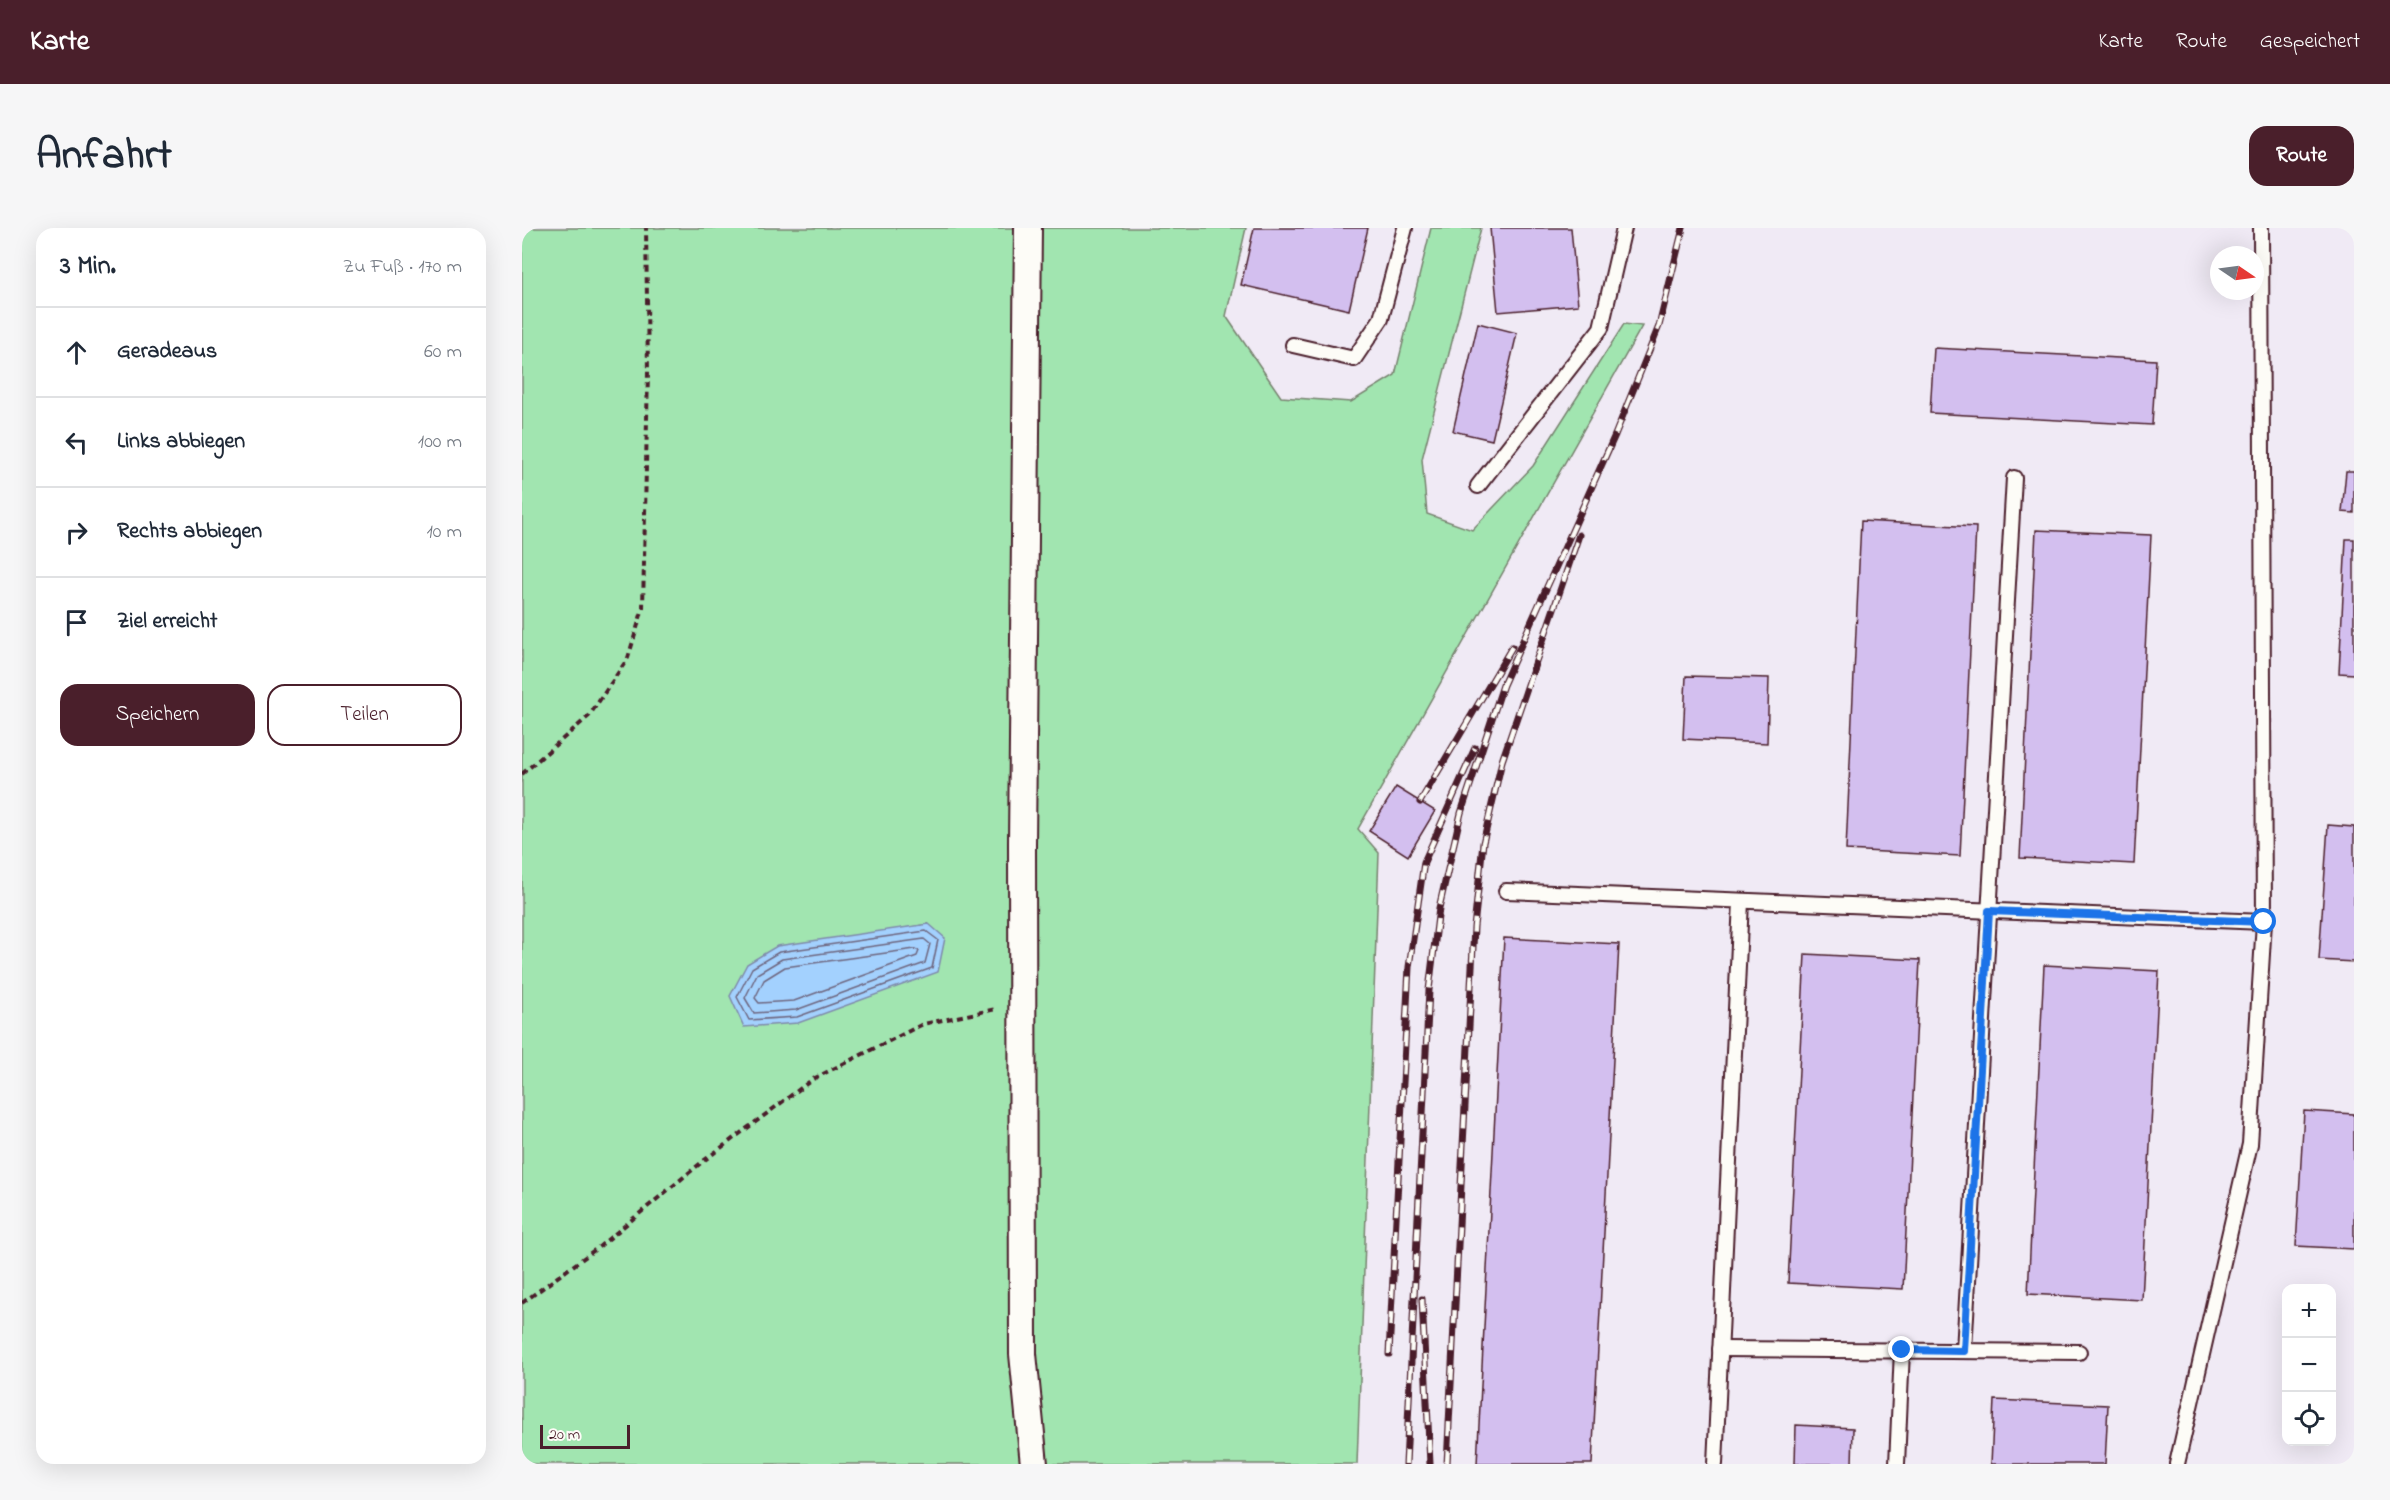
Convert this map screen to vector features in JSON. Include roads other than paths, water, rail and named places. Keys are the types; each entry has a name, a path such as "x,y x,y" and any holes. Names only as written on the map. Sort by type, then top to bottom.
{"street":[{"path":"1028,228 1022,844 1023,1353 1034,1464"}],"lane":[{"path":"1293,345 1354,359 1381,319 1405,228"},
{"path":"1478,486 1601,328 1624,228"},
{"path":"2177,1464 2250,1144 2264,922 2261,228"},
{"path":"1964,1351 2014,478"},
{"path":"1506,891 2264,922"},
{"path":"1715,1464 1741,901"},
{"path":"1720,1349 2079,1352"},
{"path":"1897,1464 1902,1350"}],"water":[{"path":"929,924 945,938 938,972 798,1023 744,1027 730,996 747,964 777,946"}],"railway":[{"path":"1406,1464 1429,990 1439,908 1461,813 1503,685 1615,435 1659,326 1683,228"},
{"path":"1447,1464 1474,927 1483,843 1502,761 1579,535"},
{"path":"1420,802 1512,647"},
{"path":"1389,1354 1409,967 1424,862 1475,748"},
{"path":"1422,1299 1430,1464"}]}
